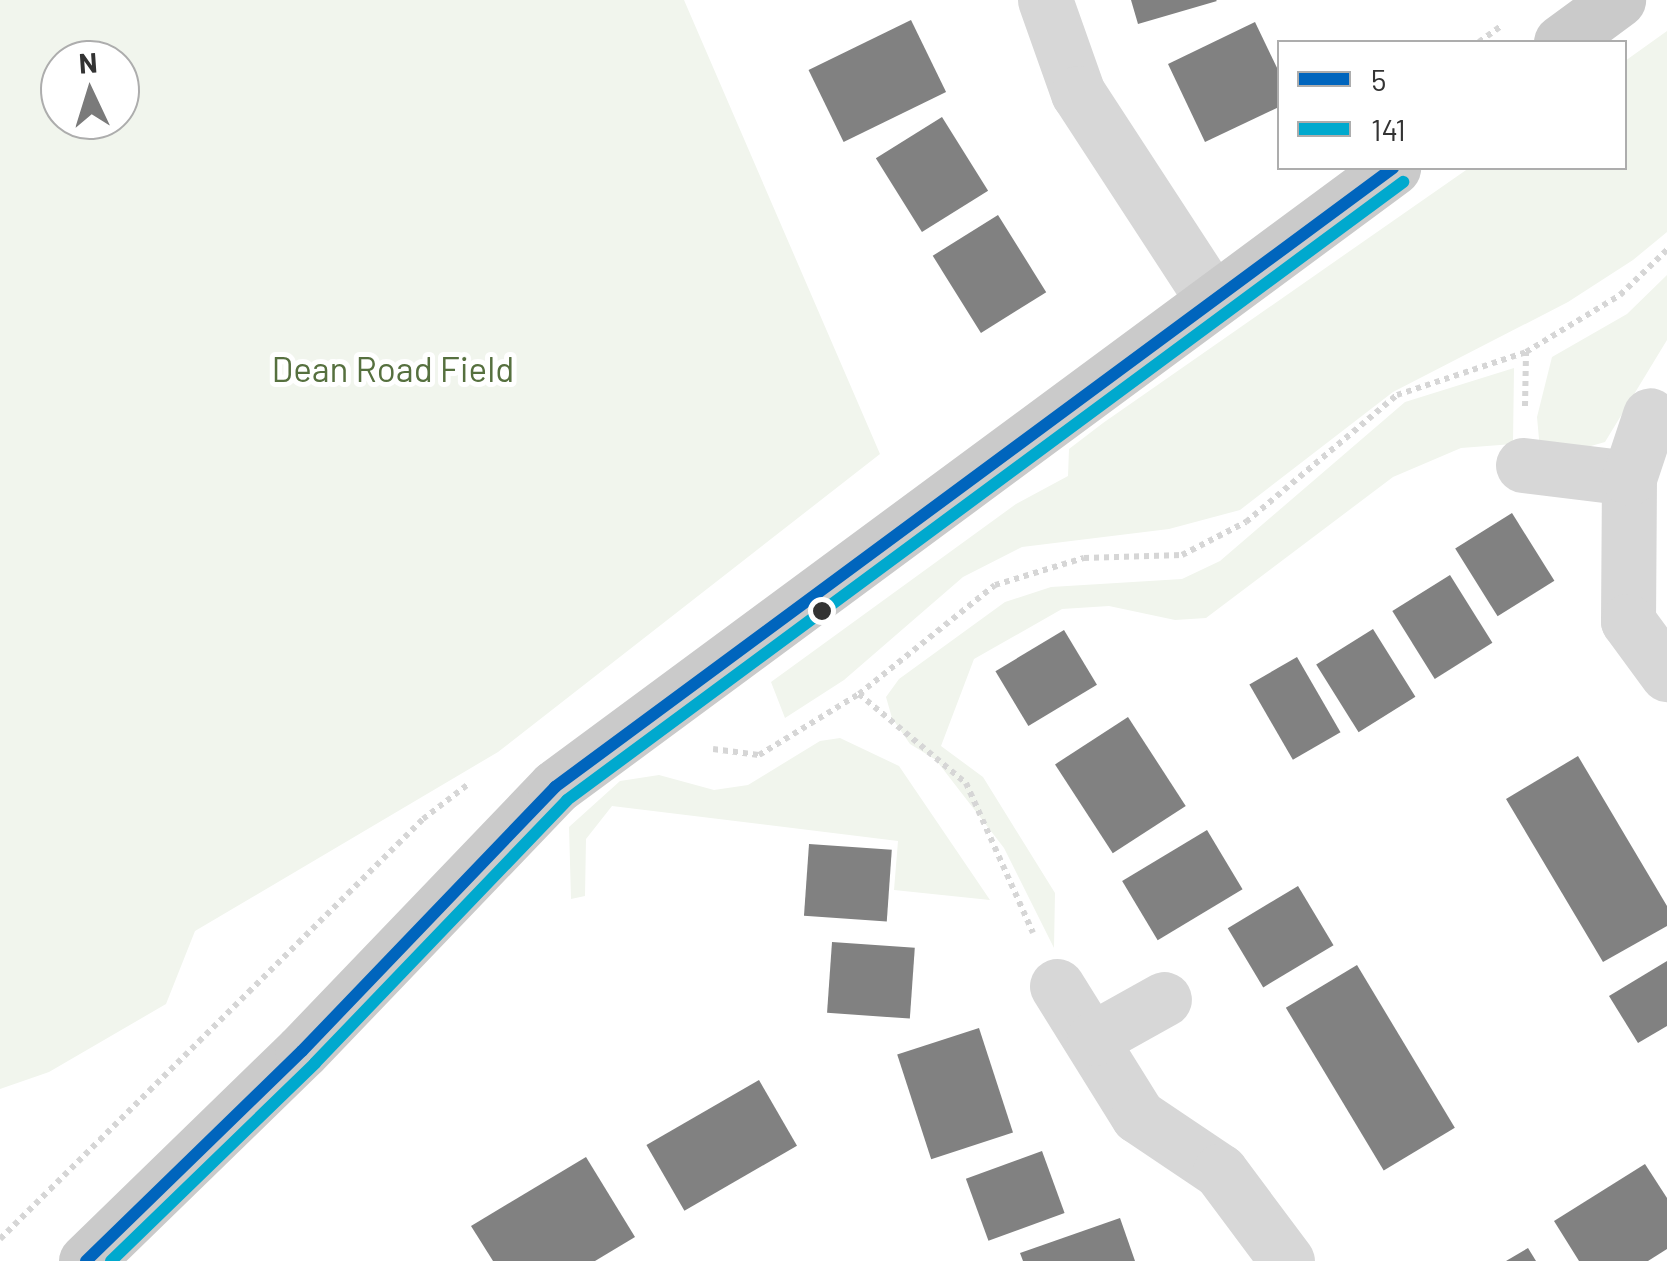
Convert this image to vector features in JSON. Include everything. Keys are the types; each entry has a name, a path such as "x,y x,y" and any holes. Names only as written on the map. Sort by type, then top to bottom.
{"main road":[{"path":"1564,40 1618,0"},
{"path":"86,1261 302,1051 555,787 1389,170"}],"street":[{"path":"1045,0 1078,93 1213,300"},
{"path":"1650,415 1628,478 1628,622 1667,674"},
{"path":"1523,464 1628,478"},
{"path":"1057,986 1094,1038 1138,1116 1220,1171 1287,1261"},
{"path":"1094,1038 1164,998"}],"path":[{"path":"708,748 760,755 859,694 995,585 1084,558 1182,556 1246,522 1397,394 1526,352 1620,295 1667,250"},
{"path":"859,694 966,783 1057,986"},
{"path":"0,1239 424,819 482,773"}],"green space":[{"name":"Dean Road Field","path":"0,0 684,0 880,454 498,752 195,931 166,1004 49,1072 0,1089"},
{"path":"1667,31 1667,232 1633,260 1568,302 1393,392 1240,510 1169,529 1022,547 963,577 844,680 785,718 771,682 1016,504 1068,476 1069,449 1103,423 1466,170 1627,170 1627,60"},
{"path":"1667,275 1667,340 1605,442 1563,454 1540,450 1537,417 1552,357 1627,314"},
{"path":"1514,368 1513,444 1461,448 1393,477 1206,618 1175,620 1109,606 1062,609 974,659 941,746 983,777 1055,893 1054,948 1004,848 936,760 910,744 892,718 886,697 899,679 1005,602 1051,587 1182,579 1220,561 1405,402"},
{"path":"840,738 899,766 990,900 894,890 898,841 612,806 586,839 585,896 571,899 569,827 620,781 659,775 714,790 748,785 820,741"}],"building":[{"path":"1131,0 1216,0 1217,1 1138,24"},
{"path":"911,20 946,92 844,142 809,70"},
{"path":"1255,22 1277,68 1277,108 1205,142 1168,64"},
{"path":"942,117 988,191 922,232 876,158"},
{"path":"998,215 1046,292 981,333 933,256"},
{"path":"1512,513 1554,581 1498,616 1455,549"},
{"path":"1450,575 1492,643 1435,679 1392,611"},
{"path":"1373,629 1415,697 1359,732 1316,665"},
{"path":"1064,630 1097,685 1028,726 995,671"},
{"path":"1297,657 1340,732 1293,760 1249,684"},
{"path":"1128,717 1186,806 1113,853 1055,764"},
{"path":"1578,756 1667,906 1667,926 1603,962 1506,799"},
{"path":"1207,830 1243,889 1158,940 1122,881"},
{"path":"809,844 892,850 887,922 804,916"},
{"path":"1298,886 1334,945 1263,987 1228,928"},
{"path":"832,942 915,948 910,1019 827,1013"},
{"path":"1667,961 1667,1026 1638,1043 1609,996"},
{"path":"1357,965 1455,1128 1384,1171 1286,1008"},
{"path":"979,1028 1013,1133 931,1159 897,1055"},
{"path":"759,1080 797,1146 684,1211 646,1145"},
{"path":"1042,1151 1065,1213 988,1241 966,1179"},
{"path":"586,1157 635,1237 595,1261 493,1261 471,1226"},
{"path":"1645,1164 1667,1198 1667,1249 1648,1261 1579,1261 1554,1221"},
{"path":"1120,1218 1135,1261 1023,1261 1020,1253"},
{"path":"1528,1248 1536,1261 1506,1261"}],"transit line":[{"name":"5","path":"86,1261 302,1051 555,787 1390,170"},
{"name":"141","path":"111,1261 315,1063 567,800 1403,182"}]}
